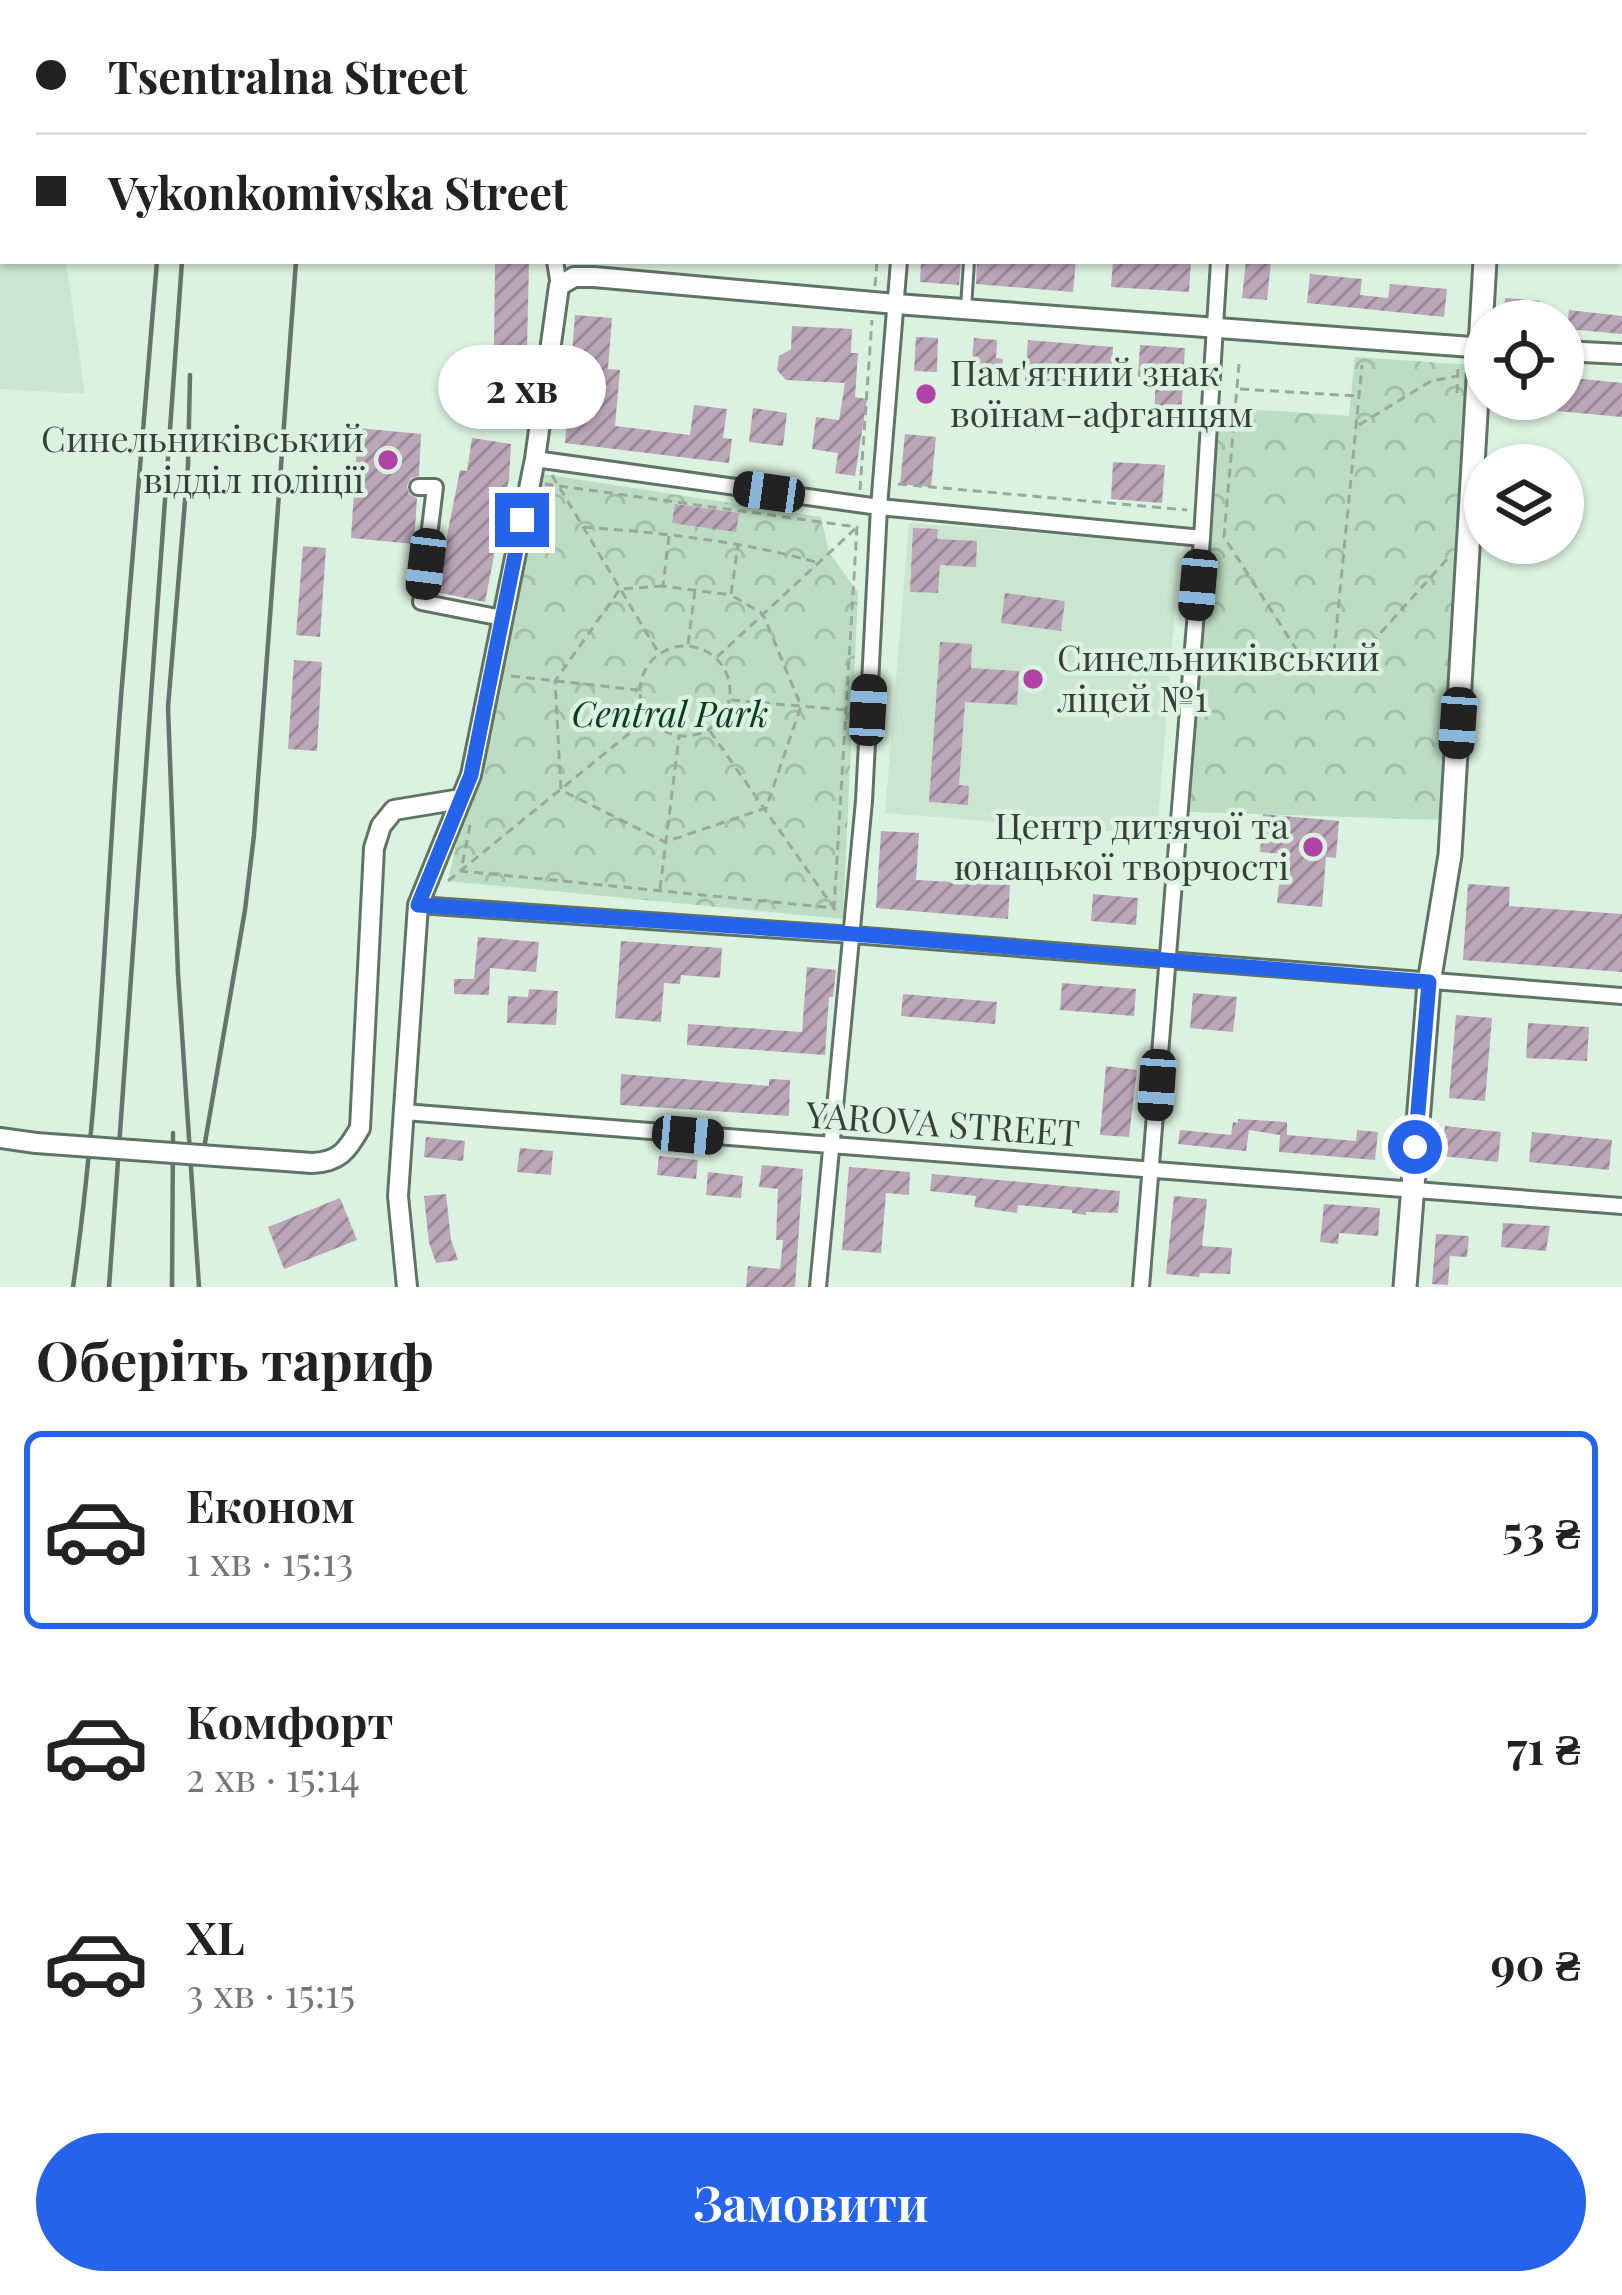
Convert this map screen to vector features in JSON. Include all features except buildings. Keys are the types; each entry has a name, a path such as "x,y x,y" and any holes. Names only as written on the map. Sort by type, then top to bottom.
{"main road":[{"path":"1484,300 1485,264"},
{"path":"1406,1287 1429,982 1450,855 1477,420"}],"street":[{"path":"407,1287 398,1196 418,905 471,775 535,459 557,292 555,264"},
{"path":"818,1287 864,801 879,507 899,264"},
{"path":"1141,1287 1204,512 1219,264"},
{"path":"557,292 574,277 594,277 1464,347"},
{"path":"1584,353 1622,354"},
{"path":"535,459 879,507 1202,538"},
{"path":"418,487 435,487 421,602 502,618"},
{"path":"0,1138 312,1162 330,1162 344,1154 360,1128 374,848 381,826 394,810 461,799"},
{"path":"418,905 853,934 1622,996"},
{"name":"YAROVA STREET","path":"404,1112 1622,1206"}],"lane":[{"path":"965,309 970,264"}],"path":[{"path":"859,504 877,264"},
{"path":"1239,364 1224,536 1298,652 1357,659 1453,552"},
{"path":"1334,655 1362,365"},
{"path":"1358,426 1431,381 1457,376"},
{"path":"1238,388 1360,396"},
{"path":"881,483 1204,512"},
{"path":"659,654 559,486 857,527"},
{"path":"584,527 738,544 819,562"},
{"path":"716,658 857,527"},
{"path":"834,908 857,527"},
{"path":"663,586 670,534"},
{"path":"731,595 738,544"},
{"path":"620,589 663,586 731,595 763,614 801,706 766,808"},
{"path":"560,790 555,680 620,589"},
{"path":"688,646 695,590"},
{"path":"688,646 716,658 730,684 730,699 724,714 709,729 680,736 647,719 640,690 648,665 659,654 688,646"},
{"path":"502,675 640,690"},
{"path":"730,699 846,710"},
{"path":"448,881 647,719"},
{"path":"709,729 853,934"},
{"path":"659,890 680,736"},
{"path":"560,790 665,842 766,808"},
{"path":"461,871 470,827"},
{"path":"461,871 834,908"}],"shaded area":[{"path":"0,264 66,264 85,394 0,389"},
{"name":"Синельниківський ліцей №1","path":"909,523 1180,545 1157,835 885,813"}],"green space":[{"path":"1355,357 1464,364 1464,420 1469,420 1468,444 1464,444 1443,820 1190,812 1218,407 1349,416"},
{"name":"Central Park","path":"537,473 821,517 829,552 858,592 843,919 448,881"}],"railway":[{"path":"73,1287 97,1066 157,264"},
{"path":"109,1287 182,264"},
{"path":"202,1160 254,835 296,264"},
{"path":"190,375 188,465 168,707 178,974 199,1287"},
{"path":"172,1287 173,1133"}],"place":[{"name":"Пам'ятний знак воїнам-афганцям","path":"926,394"},
{"name":"Синельниківський відділ поліції","path":"388,460"},
{"name":"Синельниківський ліцей №1","path":"1033,679"},
{"name":"Центр дитячої та юнацької творчості","path":"1313,847"}],"route":[{"path":"522,520 471,775 418,905 853,934 1429,982 1415,1147"}]}
